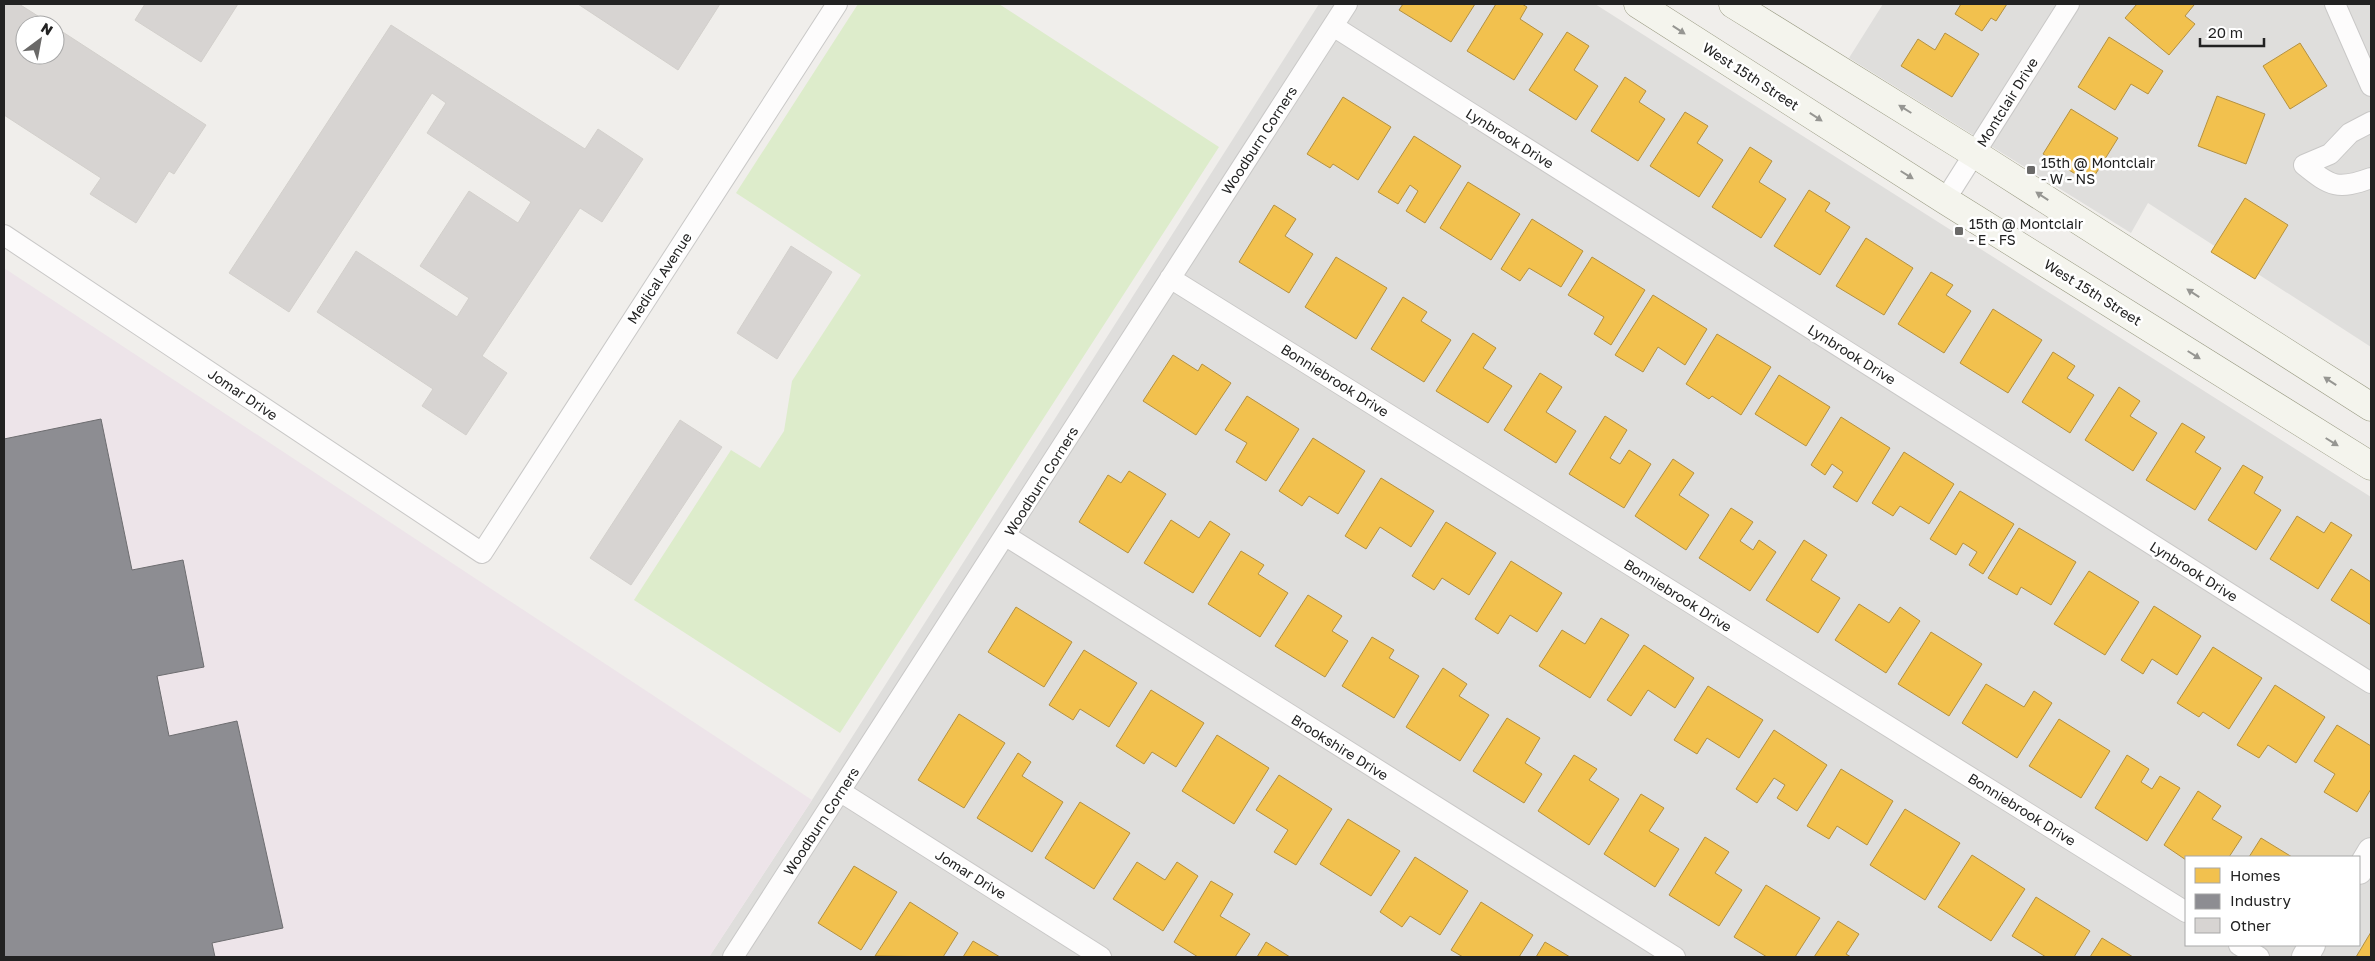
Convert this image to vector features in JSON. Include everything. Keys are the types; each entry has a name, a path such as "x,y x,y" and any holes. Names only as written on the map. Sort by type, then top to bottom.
{"main road":[{"name":"West 15th Street","path":"1638,4 1945,200 2371,466"},
{"path":"1733,4 1975,154 2371,407"}],"street":[{"name":"Medical Avenue","path":"482,554 837,4"},
{"name":"Woodburn Corners","path":"733,957 1347,4"},
{"name":"Montclair Drive","path":"1945,200 2069,4"},
{"path":"2335,4 2371,86"},
{"name":"Lynbrook Drive","path":"1333,26 2371,683"},
{"path":"2371,122 2350,133 2330,154 2304,165 2322,180 2340,187 2371,178"},
{"name":"Jomar Drive","path":"4,235 482,554"},
{"name":"Bonniebrook Drive","path":"1170,278 2185,911"},
{"name":"Brookshire Drive","path":"1006,536 1675,957"},
{"name":"Jomar Drive","path":"841,792 1101,957"},
{"path":"2360,869 2371,851"},
{"path":"2241,946 2259,957"},
{"path":"2305,957 2311,946"}],"shaded area":[{"path":"1319,4 1595,4 2371,497 2371,957 709,957 812,800"},
{"path":"1883,4 2371,4 2371,347 2148,203 2131,233 1849,58"},
{"path":"4,268 812,800 709,957 4,957"}],"green space":[{"path":"858,4 999,4 1219,147 840,733 634,600 731,450 760,468 784,431 792,381 861,275 736,193"}],"building: Homes":[{"path":"1403,4 1475,4 1451,42 1399,10"},
{"path":"1496,4 1522,4 1527,7 1520,19 1543,34 1514,80 1467,51"},
{"path":"1961,4 2007,4 1996,21 1991,18 1982,31 1955,14"},
{"path":"2137,4 2193,4 2185,16 2195,24 2169,55 2125,18"},
{"path":"1567,32 1589,46 1574,70 1598,86 1576,120 1529,90"},
{"path":"1945,33 1979,54 1952,97 1901,66 1918,39 1935,50"},
{"path":"2109,37 2163,71 2148,94 2131,84 2115,110 2078,87"},
{"path":"2300,43 2327,86 2290,109 2263,66"},
{"path":"1625,77 1646,91 1639,102 1665,119 1638,161 1591,131"},
{"path":"2217,96 2265,114 2246,164 2198,146"},
{"path":"1343,97 1391,127 1358,180 1333,164 1330,168 1307,154"},
{"path":"2071,109 2118,138 2090,183 2043,154"},
{"path":"1685,112 1708,126 1697,143 1723,160 1699,197 1650,166"},
{"path":"1414,136 1461,166 1425,223 1406,211 1418,191 1410,185 1398,204 1378,192"},
{"path":"1750,147 1772,161 1759,182 1786,199 1761,238 1712,207"},
{"path":"1468,182 1520,214 1491,260 1440,228"},
{"path":"1809,190 1830,203 1825,211 1850,227 1820,275 1774,246"},
{"path":"2245,198 2288,225 2255,279 2211,252"},
{"path":"1274,205 1296,219 1285,236 1313,254 1289,293 1239,262"},
{"path":"1532,219 1583,251 1561,287 1529,268 1520,281 1501,269"},
{"path":"1866,238 1913,268 1884,315 1836,286"},
{"path":"1336,257 1387,288 1356,339 1305,307"},
{"path":"1592,257 1645,290 1611,345 1594,334 1604,317 1568,295"},
{"path":"1931,272 1953,285 1946,295 1971,311 1944,353 1898,324"},
{"path":"1653,295 1707,329 1685,365 1658,347 1643,372 1615,355"},
{"path":"1403,297 1427,312 1421,321 1451,340 1424,382 1371,349"},
{"path":"1993,309 2042,340 2008,393 1960,363"},
{"path":"1473,333 1496,348 1483,368 1512,386 1488,423 1436,391"},
{"path":"1717,334 1771,367 1741,415 1712,396 1709,399 1686,384"},
{"path":"2053,352 2075,366 2067,378 2094,395 2070,433 2022,402"},
{"path":"1173,355 1198,371 1202,364 1231,383 1196,435 1143,401"},
{"path":"1540,373 1562,387 1546,412 1576,431 1556,463 1504,430"},
{"path":"1779,375 1830,407 1806,446 1755,414"},
{"path":"2119,387 2140,401 2130,416 2157,433 2133,471 2085,440"},
{"path":"1247,396 1299,429 1266,481 1236,462 1247,443 1225,430"},
{"path":"1605,416 1627,430 1610,458 1620,464 1629,450 1651,464 1624,508 1569,474"},
{"path":"1841,417 1890,448 1857,502 1833,487 1843,472 1832,464 1825,475 1811,465"},
{"path":"2182,423 2205,437 2195,452 2221,468 2195,510 2146,480"},
{"path":"1313,438 1365,471 1338,514 1309,496 1302,506 1279,491"},
{"path":"1904,452 1954,484 1929,524 1900,506 1893,516 1872,503"},
{"path":"1673,459 1694,473 1679,495 1709,515 1686,550 1635,516"},
{"path":"2243,465 2263,477 2254,493 2281,510 2256,550 2208,520"},
{"path":"1129,471 1166,494 1128,553 1079,522 1108,475 1121,483"},
{"path":"1381,478 1434,511 1411,547 1380,527 1366,549 1345,536"},
{"path":"1960,491 2014,524 1983,574 1969,565 1977,552 1963,543 1956,555 1930,539"},
{"path":"1731,508 1753,522 1740,541 1753,550 1759,540 1776,552 1750,591 1699,558"},
{"path":"2297,516 2324,533 2331,522 2352,535 2318,589 2270,559"},
{"path":"1171,520 1199,538 1210,521 1230,534 1193,593 1144,563"},
{"path":"1446,522 1496,553 1469,595 1442,578 1434,590 1412,576"},
{"path":"2019,528 2076,562 2051,605 2021,587 2017,595 1988,578"},
{"path":"1804,540 1827,555 1811,580 1840,598 1818,633 1766,600"},
{"path":"1241,551 1264,565 1258,574 1288,593 1260,637 1208,604"},
{"path":"1511,561 1562,593 1537,632 1510,615 1498,634 1475,619"},
{"path":"2351,569 2371,582 2371,625 2331,600"},
{"path":"2089,571 2139,602 2105,655 2054,624"},
{"path":"1308,595 1342,616 1332,631 1348,641 1325,677 1275,646"},
{"path":"1859,604 1889,623 1900,607 1920,621 1886,673 1835,640"},
{"path":"2154,606 2201,636 2177,675 2152,659 2143,674 2121,660"},
{"path":"1016,607 1072,642 1044,687 988,652"},
{"path":"1601,618 1629,635 1590,698 1539,666 1562,630 1585,644"},
{"path":"1931,632 1982,664 1949,716 1898,684"},
{"path":"1372,637 1394,650 1389,658 1419,676 1394,718 1342,686"},
{"path":"1644,645 1694,678 1675,708 1648,690 1631,716 1607,700"},
{"path":"2213,647 2262,678 2229,729 2203,712 2199,717 2177,703"},
{"path":"1084,650 1137,683 1109,727 1080,709 1073,720 1049,705"},
{"path":"1443,668 1467,684 1459,696 1489,715 1460,761 1406,727"},
{"path":"1986,684 2024,707 2034,691 2052,703 2017,758 1962,723"},
{"path":"2275,685 2325,717 2296,763 2268,745 2259,758 2237,745"},
{"path":"1708,686 1763,720 1739,758 1707,738 1697,754 1674,740"},
{"path":"1151,690 1204,723 1176,767 1152,752 1144,764 1116,746"},
{"path":"959,714 1005,743 964,808 918,780"},
{"path":"1507,718 1540,738 1525,763 1542,774 1524,803 1473,771"},
{"path":"2059,719 2110,751 2081,798 2029,766"},
{"path":"2337,725 2371,746 2371,789 2357,812 2324,792 2335,774 2314,761"},
{"path":"1774,730 1827,765 1797,811 1777,798 1785,785 1774,778 1757,803 1736,789"},
{"path":"1217,735 1269,768 1234,824 1182,791"},
{"path":"1018,753 1031,762 1022,776 1063,802 1032,852 977,818"},
{"path":"1574,755 1597,769 1589,780 1619,799 1589,845 1538,811"},
{"path":"2127,755 2149,769 2141,782 2152,789 2160,776 2180,788 2147,841 2095,808"},
{"path":"1841,769 1893,801 1867,845 1837,826 1829,839 1807,826"},
{"path":"1279,775 1332,809 1296,865 1274,852 1288,830 1256,810"},
{"path":"2198,791 2221,806 2212,819 2242,837 2230,856 2185,856 2185,859 2164,845"},
{"path":"1641,794 1664,808 1649,831 1679,849 1655,887 1604,854"},
{"path":"1080,802 1130,833 1094,889 1045,858"},
{"path":"1905,809 1960,843 1925,900 1870,865"},
{"path":"1348,819 1400,851 1371,896 1320,864"},
{"path":"1705,837 1729,852 1715,873 1742,890 1719,926 1669,895"},
{"path":"2261,838 2290,856 2250,856"},
{"path":"1972,855 2025,889 1991,941 1938,907"},
{"path":"1415,857 1468,891 1440,935 1410,916 1402,927 1380,912"},
{"path":"1137,862 1165,880 1177,862 1198,876 1163,931 1113,899"},
{"path":"854,866 897,892 861,950 818,923"},
{"path":"1211,881 1233,894 1220,916 1250,934 1235,957 1198,957 1174,942"},
{"path":"1766,885 1820,918 1795,957 1767,957 1734,937"},
{"path":"2036,897 2090,931 2074,957 2046,957 2012,936"},
{"path":"910,902 958,933 943,957 875,956"},
{"path":"1481,902 1533,935 1519,957 1463,957 1451,950"},
{"path":"1838,921 1859,934 1846,954 1851,957 1814,957"},
{"path":"2371,932 2371,957 2356,957"},
{"path":"2102,938 2133,957 2090,957"},
{"path":"973,941 1000,957 963,957"},
{"path":"1266,942 1290,957 1257,957"},
{"path":"1545,942 1570,957 1536,957"}],"building: Industry":[{"path":"101,419 132,570 183,560 204,667 157,676 169,736 237,721 283,928 212,943 215,957 4,957 4,439"}],"building: Other":[{"path":"4,4 19,4 36,15 15,15 15,65 65,65 65,33 206,125 174,174 169,171 136,223 90,194 101,178 4,115"},
{"path":"145,4 238,4 201,62 135,20"},
{"path":"578,4 720,4 678,70"},
{"path":"391,25 585,149 598,129 643,159 602,222 580,208 482,356 507,373 466,435 422,406 433,389 317,312 356,251 457,317 469,298 420,266 469,191 518,223 531,202 427,133 446,103 432,93 289,312 229,273"},
{"path":"791,246 832,272 777,359 737,333"},
{"path":"680,420 722,447 631,585 590,558"}],"place":[{"name":"15th @ Montclair - W - NS","path":"2031,170"},
{"name":"15th @ Montclair - E - FS","path":"1959,231"}]}
